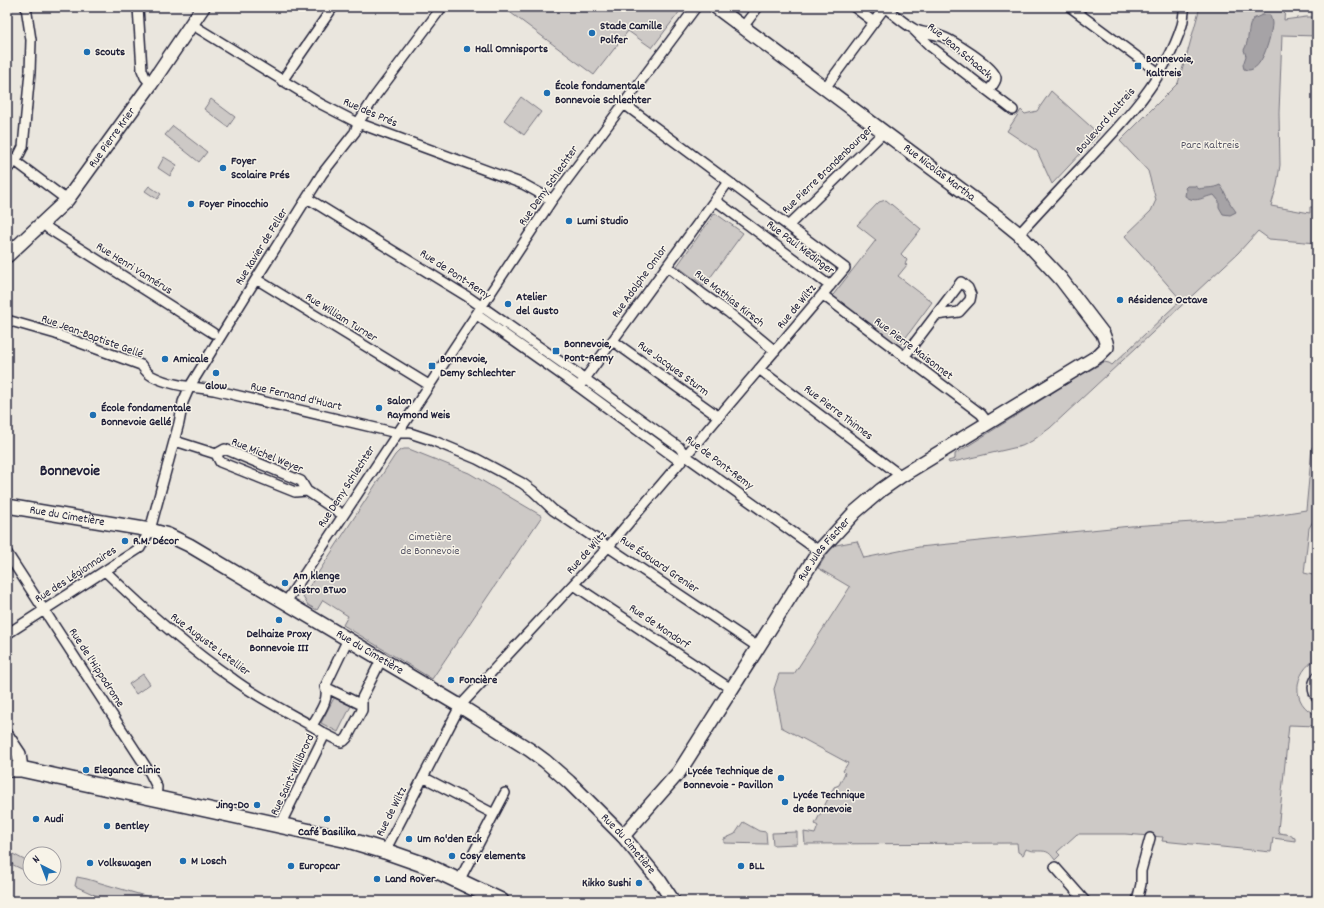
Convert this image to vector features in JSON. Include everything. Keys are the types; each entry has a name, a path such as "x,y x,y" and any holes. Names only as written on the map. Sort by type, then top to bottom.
{"main road":[{"path":"14,769 348,840 425,865 501,901"}],"street":[{"path":"7,169 16,161 23,147 30,72 31,40 26,7"},
{"path":"138,7 142,70 145,77 151,84"},
{"name":"Rue Pierre Krier","path":"7,256 67,200 151,84 203,7"},
{"path":"282,81 333,7"},
{"name":"Rue Xavier de Feller","path":"175,441 183,402 190,386 326,168 355,132 358,123 376,95 442,7"},
{"name":"Rue Demy Schlechter","path":"286,602 552,200 696,7"},
{"name":"Rue Nicolas Martha","path":"716,7 956,184 1018,234 1071,291 1103,334 1107,347"},
{"path":"743,27 758,7"},
{"path":"854,7 874,22"},
{"name":"Rue Jean Schaack","path":"825,88 884,7 914,30 930,46 1013,110"},
{"path":"1070,7 1159,73"},
{"name":"Boulevard Kaltreis","path":"1018,234 1119,126 1151,86 1170,54 1183,23 1185,7"},
{"name":"Rue des Prés","path":"191,24 282,81 321,104 358,123 523,184 552,200"},
{"name":"Rue Jean Schaack","path":"914,30 942,36 987,66 996,77 996,82 988,91"},
{"name":"Rue Paul Medinger","path":"624,104 845,268 830,286 715,200"},
{"name":"Rue Pierre Brandenbourger","path":"788,226 884,132"},
{"path":"7,155 67,200"},
{"path":"715,200 728,182"},
{"name":"Rue de Pont-Remy","path":"307,198 482,306 679,448 683,459"},
{"name":"Rue Adolphe Omlor","path":"585,379 715,200"},
{"name":"Rue Henri Vannérus","path":"43,223 49,229 213,333"},
{"name":"Rue Mathias Kirsch","path":"667,266 728,312 775,351"},
{"name":"Rue William Turner","path":"256,279 429,385"},
{"name":"Rue de Wiltz","path":"385,851 460,706 609,546 830,286"},
{"name":"Rue Pierre Maisonnet","path":"823,295 980,414 988,423"},
{"name":"Rue de Pont-Remy","path":"477,315 683,459 819,551"},
{"path":"904,357 936,315"},
{"name":"Rue Jean-Baptiste Gellé","path":"7,320 56,334 141,365 151,376 177,386 190,386"},
{"name":"Rue Jacques Sturm","path":"613,340 719,417"},
{"name":"Rue Jules Fischer","path":"623,836 678,772 819,551 855,512 881,490 901,476 1098,356 1107,347"},
{"name":"Rue Pierre Thinnes","path":"760,369 901,476"},
{"path":"579,387 585,379"},
{"name":"Rue Fernand d'Huart","path":"190,386 214,390 397,433"},
{"name":"Rue Édouard Grenier","path":"397,433 410,433 434,441 476,459 522,483 553,510 758,647"},
{"name":"Rue Michel Weyer","path":"175,441 216,454 225,450 232,452 302,481 307,491 343,515"},
{"name":"Rue des Légionnaires","path":"7,634 140,548 150,530 175,441"},
{"name":"Rue Michel Weyer","path":"216,454 220,462 288,490 295,492 307,491"},
{"name":"Rue du Cimetière","path":"7,506 150,530 168,535 189,545 286,602 496,728 546,761 591,802 623,836 659,880 673,901"},
{"name":"Rue de l'Hippodrome","path":"7,553 150,773 157,787 156,798"},
{"name":"Rue Auguste Letellier","path":"105,571 148,612 200,655 234,680 312,726"},
{"name":"Rue de Mondorf","path":"574,584 731,689"},
{"name":"Rue Saint-Willibrord","path":"348,639 325,687 327,697 312,726 341,742 346,740 362,710 362,698 381,660"},
{"path":"1317,677 1313,689 1317,698"},
{"path":"325,687 362,705"},
{"name":"Rue Saint-Willibrord","path":"282,826 284,817 326,734"},
{"path":"7,736 19,754 14,769"},
{"path":"423,777 494,814"},
{"path":"459,881 504,793"},
{"path":"1137,901 1141,884 1141,871 1150,838"},
{"path":"1055,867 1085,901"}],"green space":[{"path":"503,7 683,7 652,48 628,31 594,75"},
{"name":"Parc Kaltreis","path":"1200,7 1285,7 1284,20 1317,17 1317,36 1282,35 1279,113 1280,165 1277,185 1271,206 1310,213 1310,207 1317,207 1317,243 1269,239 1258,231 1238,253 1050,428 1032,441 1022,446 949,463 948,461 955,459 955,454 1076,378 1104,362 1112,365 1181,300 1125,236 1151,211 1156,200 1148,171 1120,141 1178,83"},
{"path":"1051,91 1099,134 1052,184 1037,151 1007,131 1021,110 1025,114 1037,111"},
{"path":"521,97 541,112 524,135 504,120"},
{"path":"211,99 235,117 228,127 204,109"},
{"path":"173,126 207,152 199,162 165,135"},
{"path":"164,157 177,165 170,176 158,168"},
{"path":"149,186 161,194 157,199 145,191"},
{"path":"886,200 921,229 901,254 907,260 905,264 907,265 898,276 932,302 898,348 834,299 833,295 876,240 857,225 879,202"},
{"path":"715,213 743,233 704,286 677,266"},
{"path":"1312,447 1317,448 1317,515 1309,528 1304,573 1317,576 1317,659 1309,664 1303,671 1299,679 1298,688 1302,704 1308,710 1317,715 1317,726 1289,725 1278,830 1279,833 1292,835 1292,837 1295,838 1295,841 1273,838 1271,852 1162,841 1163,837 1125,834 1077,834 1057,852 1060,855 1055,860 1050,854 1044,851 1033,851 1026,849 1023,855 1018,852 1017,843 805,844 804,832 815,834 818,826 815,824 834,787 839,785 845,773 843,771 848,763 781,727 774,689 779,674 794,674 850,587 818,568 830,550 836,545 857,541 864,558 919,547 1131,526 1256,518 1306,510"},
{"name":"Cimetière de Bonnevoie","path":"404,449 409,449 469,473 542,516 432,679 343,625 348,616 323,600 317,610 308,605 303,597 395,455"},
{"path":"143,674 150,684 136,694 129,684"},
{"path":"334,698 351,706 338,732 321,723"},
{"path":"743,822 759,831 766,832 767,844 724,843 724,839 735,834"},
{"path":"797,832 797,844 773,845 772,833"},
{"path":"7,851 22,859 22,869 7,862"},
{"path":"77,877 162,901 108,901 75,886"}],"shaded area":[{"path":"1262,15 1270,15 1272,22 1267,46 1260,62 1255,67 1250,70 1244,69 1243,65 1246,56 1244,50 1251,22 1253,19"},
{"path":"1220,185 1236,212 1230,215 1223,214 1219,207 1219,201 1214,195 1196,200 1192,200 1185,196 1185,188 1187,186 1195,186 1199,189"}],"tram line":[{"path":"7,897 16,901"}],"place":[{"name":"Stade Camille Polfer","path":"592,33"},
{"name":"Hall Omnisports","path":"467,49"},
{"name":"Scouts","path":"87,52"},
{"name":"Bonnevoie, Kaltreis","path":"1138,66"},
{"name":"École fondamentale Bonnevoie Schlechter","path":"547,93"},
{"name":"Foyer Scolaire Prés","path":"223,168"},
{"name":"Foyer Pinocchio","path":"191,204"},
{"name":"Lumi Studio","path":"569,221"},
{"name":"Résidence Octave","path":"1120,300"},
{"name":"Atelier del Gusto","path":"508,304"},
{"name":"Bonnevoie, Pont-Remy","path":"556,351"},
{"name":"Amicale","path":"165,359"},
{"name":"Bonnevoie, Demy Schlechter","path":"432,366"},
{"name":"Glow","path":"216,373"},
{"name":"Salon Raymond Weis","path":"379,408"},
{"name":"École fondamentale Bonnevoie Gellé","path":"93,415"},
{"name":"R.M. Décor","path":"125,541"},
{"name":"Am klenge Bistro BTwo","path":"285,583"},
{"name":"Delhaize Proxy Bonnevoie III","path":"279,620"},
{"name":"Foncière","path":"451,680"},
{"name":"Elegance Clinic","path":"86,770"},
{"name":"Lycée Technique de Bonnevoie - Pavillon","path":"781,778"},
{"name":"Lycée Technique de Bonnevoie","path":"785,802"},
{"name":"Jing-Do","path":"257,805"},
{"name":"Audi","path":"36,819"},
{"name":"Café Basilika","path":"327,819"},
{"name":"Bentley","path":"107,826"},
{"name":"Um Ro'den Eck","path":"409,839"},
{"name":"Cosy elements","path":"452,856"},
{"name":"M Losch","path":"183,861"},
{"name":"Volkswagen","path":"90,863"},
{"name":"Europcar","path":"291,866"},
{"name":"BLL","path":"741,866"},
{"name":"Land Rover","path":"377,879"},
{"name":"Kikko Sushi","path":"639,883"}],"district":[{"name":"Bonnevoie","path":"70,471"}]}
